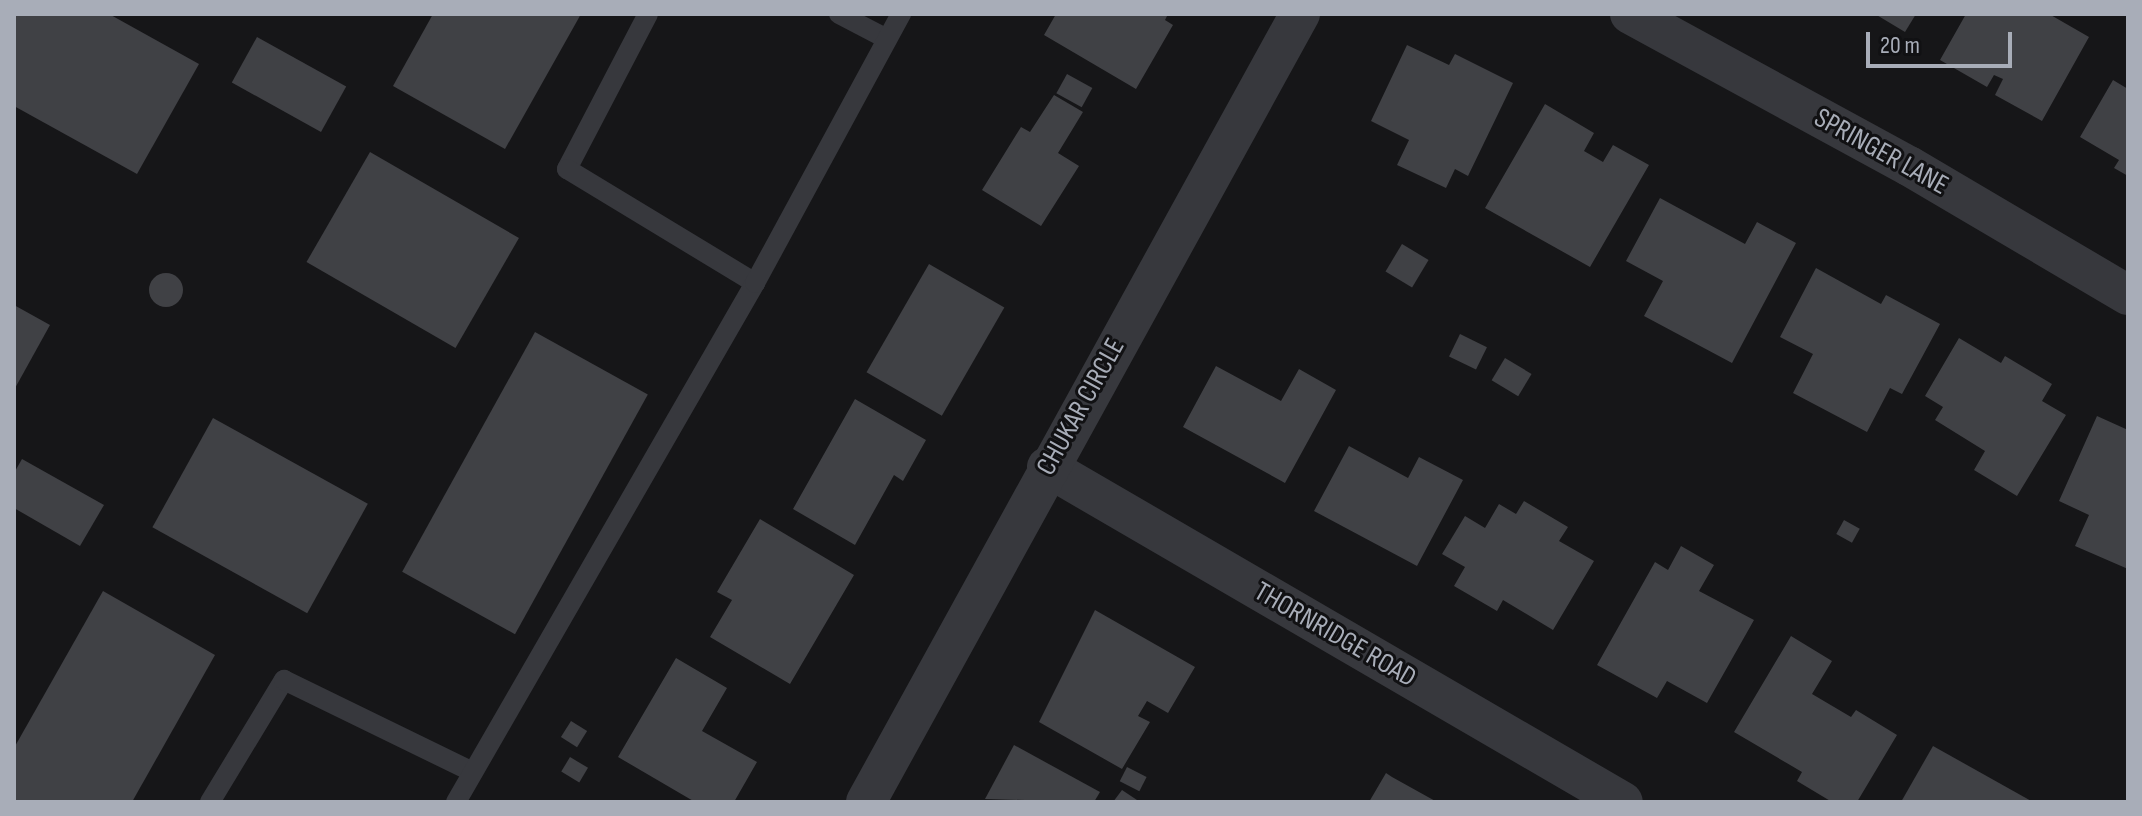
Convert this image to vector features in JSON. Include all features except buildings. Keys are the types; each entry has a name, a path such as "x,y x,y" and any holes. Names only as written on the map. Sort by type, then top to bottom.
{"street":[{"name":"CHUKAR CIRCLE","path":"866,802 1047,467 1300,14"},
{"name":"SPRINGER LANE","path":"1630,14 1909,166 2128,295"},
{"name":"THORNRIDGE ROAD","path":"1047,467 1602,797"}],"lane":[{"path":"648,14 567,169 755,283"},
{"path":"839,14 887,39"},
{"path":"456,802 755,283 901,14"},
{"path":"210,802 284,680 473,772"}]}
